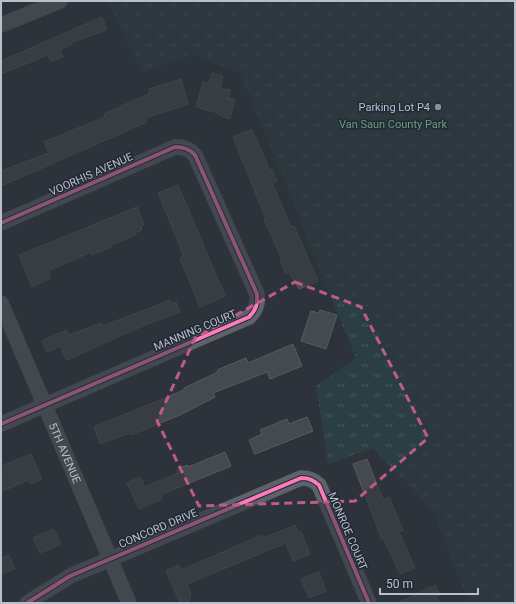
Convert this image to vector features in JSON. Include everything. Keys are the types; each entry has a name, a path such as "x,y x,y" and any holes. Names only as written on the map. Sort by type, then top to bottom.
{"street":[{"path":"1,25 60,1"},
{"name":"VOORHIS AVENUE","path":"1,223 175,147 182,147 190,150"},
{"name":"MANNING COURT","path":"1,424 249,317 254,311 258,303 257,294 195,155 190,150"},
{"name":"5TH AVENUE","path":"1,303 129,603"},
{"name":"CONCORD DRIVE","path":"28,603 70,576 109,558 301,478"},
{"name":"MONROE COURT","path":"301,478 313,480 319,485 369,603"}],"highlighted area":[{"path":"295,282 361,307 428,438 355,501 199,506 157,421 195,338"}],"green space":[{"name":"Van Saun County Park","path":"107,1 515,1 515,603 469,603 433,512 373,448 328,464 316,386 356,358 240,73 193,54 142,73"}],"building":[{"path":"102,17 107,30 70,43 71,45 60,50 63,57 51,62 48,55 1,74 1,61"},
{"path":"212,73 223,76 220,88 230,90 228,98 235,99 230,119 218,115 218,113 196,107 203,82 209,84"},
{"path":"181,79 188,104 145,118 147,122 1,186 1,171 49,153 44,142 105,117 104,114 150,93 149,89"},
{"path":"252,129 270,171 272,170 277,181 272,183 291,227 294,226 318,281 299,289 289,272 286,274 280,261 282,260 264,219 266,219 233,137"},
{"path":"178,185 225,296 200,307 180,259 183,254 158,193"},
{"path":"137,207 144,225 141,226 142,230 135,233 136,235 110,245 111,247 92,255 91,252 48,271 51,278 32,287 19,255"},
{"path":"170,300 171,304 176,302 180,312 147,324 67,360 60,346 47,352 42,341 66,330 69,335 101,323 103,326"},
{"path":"320,310 337,315 326,349 301,341 311,311 319,313"},
{"path":"293,344 302,366 270,379 267,372 213,393 215,397 180,415 131,435 130,433 100,444 94,427 184,390 184,388 218,372 217,370 246,358 248,363"},
{"path":"307,417 313,431 255,454 249,440 262,434 260,430 287,419 289,424"},
{"path":"225,452 231,466 160,495 162,499 139,509 127,483 140,477 145,487 178,473 177,469 187,465 188,467"},
{"path":"31,454 42,479 31,484 28,480 1,492 1,466"},
{"path":"367,459 383,500 389,497 403,530 399,532 415,568 400,574 384,539 382,540 353,464"},
{"path":"295,525 299,533 301,532 310,554 293,561 286,543 187,584 191,593 189,603 180,603 166,571 179,565 181,570 262,535 263,538"},
{"path":"54,529 61,544 40,553 33,538"},
{"path":"9,555 15,569 1,574 1,558"},
{"path":"319,572 326,591 309,598 301,579"},
{"path":"435,585 440,595 436,596 439,603 398,603"}],"cycle path":[{"path":"1,223 175,147 184,148 195,155 257,294 256,307 249,317 1,424"},
{"path":"27,603 70,576 301,478 306,478 319,485 369,603"}],"place":[{"name":"Parking Lot P4","path":"438,107"}]}
